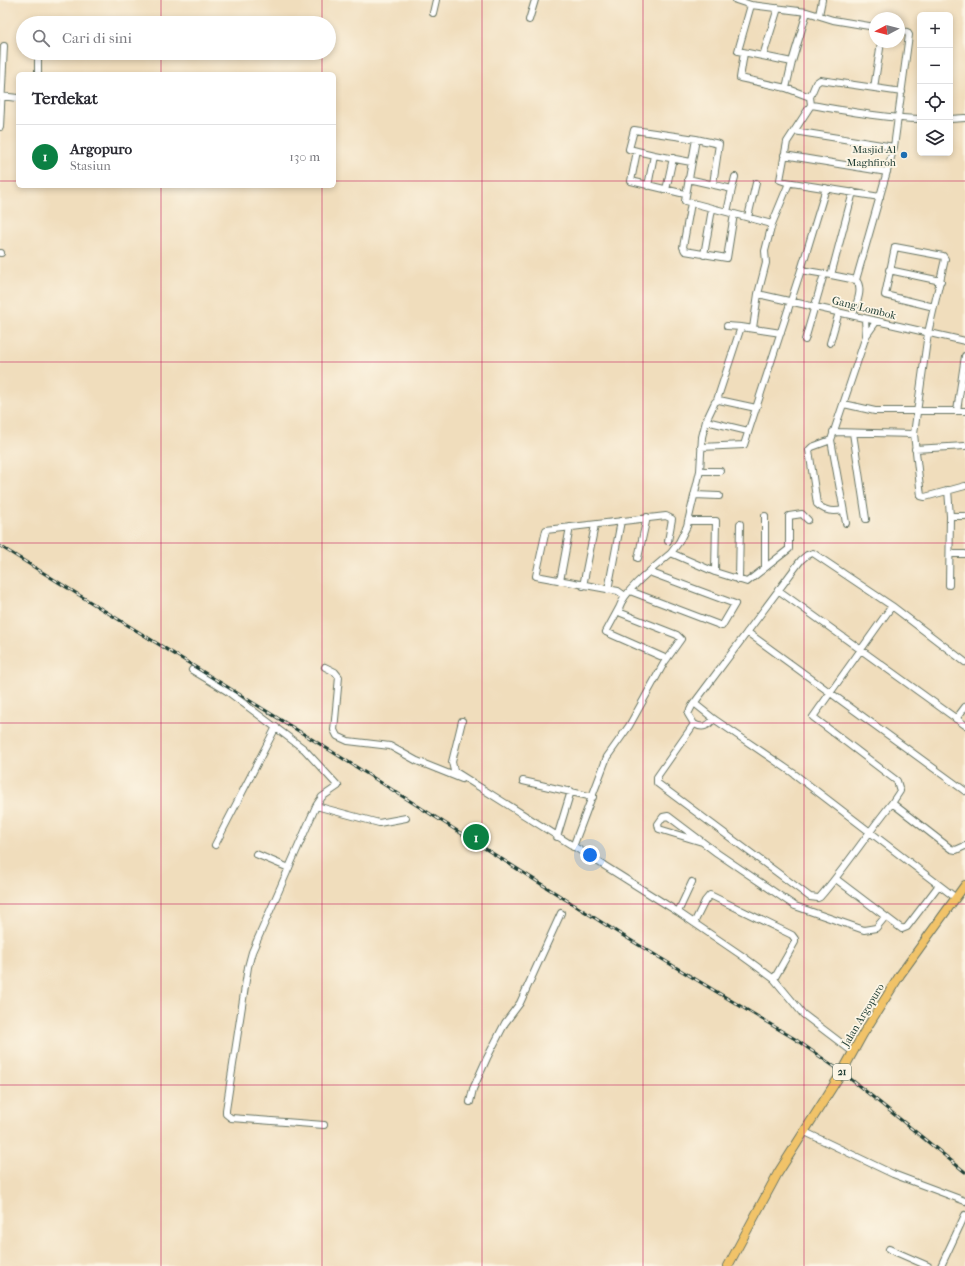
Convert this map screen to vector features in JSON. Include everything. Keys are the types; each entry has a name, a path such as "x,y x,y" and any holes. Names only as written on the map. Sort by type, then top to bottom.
{"highway":[{"name":"Jalan Argopuro","path":"728,1266 778,1173 805,1132 900,975 965,885"}],"street":[{"path":"433,13 436,0"},
{"path":"529,20 535,0"},
{"path":"736,0 751,5 807,12 819,16 869,26"},
{"path":"819,16 822,0"},
{"path":"751,5 738,50 739,52 792,62"},
{"path":"763,56 778,8"},
{"path":"786,88 807,12"},
{"path":"856,280 894,147 899,119 909,35 905,32"},
{"path":"0,127 4,46"},
{"path":"874,88 880,48"},
{"path":"744,53 740,78 786,88 810,97"},
{"path":"38,60 38,72"},
{"path":"880,197 782,181 780,177 784,155 787,142 811,105 810,97 816,83 820,80 902,92"},
{"path":"1,96 16,98"},
{"path":"811,105 899,119 917,119"},
{"path":"953,119 965,118"},
{"path":"691,162 654,155 629,148 634,130 719,144 713,184"},
{"path":"794,131 894,147"},
{"path":"696,139 684,200 690,203 772,224"},
{"path":"637,151 631,181 685,194"},
{"path":"648,186 654,155"},
{"path":"784,155 887,172"},
{"path":"666,190 673,158"},
{"path":"727,212 735,178"},
{"path":"688,179 732,189"},
{"path":"752,218 756,183"},
{"path":"753,328 758,294 766,263 765,251 772,224 789,183"},
{"path":"701,447 744,445 781,333 789,300 801,270 826,188"},
{"path":"805,340 853,192"},
{"path":"690,203 683,249 704,255 727,258 734,214"},
{"path":"704,255 712,208"},
{"path":"934,307 885,295 894,248 900,247 945,258 940,281 934,307 928,333 916,412 914,434 915,449 921,496 925,497 965,486"},
{"path":"801,270 856,280 860,285 860,289 853,315"},
{"path":"889,270 940,281"},
{"name":"Gang Lombok","path":"758,294 965,341"},
{"path":"830,343 839,312"},
{"path":"865,319 866,336"},
{"path":"846,523 831,440 866,336 876,322"},
{"path":"727,326 753,328 781,333"},
{"path":"667,659 606,632 625,596 671,553 683,536 700,471 701,447 706,421 717,400 741,327"},
{"path":"957,411 965,356"},
{"path":"717,400 756,408"},
{"path":"844,404 875,411 965,411"},
{"path":"706,421 748,431"},
{"path":"833,432 914,434"},
{"path":"853,433 866,519"},
{"path":"831,440 812,447 809,450 817,504 821,508 831,511 843,510"},
{"path":"915,449 965,446"},
{"path":"700,471 720,471"},
{"path":"948,490 950,516 949,585"},
{"path":"694,495 719,496"},
{"path":"671,553 715,572 747,582 789,549 789,516 802,514 808,520"},
{"path":"625,596 618,591 538,577 536,574 546,530 596,525 647,517 666,516 672,519 668,540"},
{"path":"765,516 765,567"},
{"path":"950,516 965,516"},
{"path":"638,558 647,517"},
{"path":"608,590 621,521"},
{"path":"688,521 716,521 715,572"},
{"path":"739,580 740,524"},
{"path":"583,586 596,525"},
{"path":"560,581 570,528"},
{"path":"714,718 705,727 701,727 694,724 688,714 694,702 801,560 807,555 813,553 892,606 965,662"},
{"path":"950,554 965,554"},
{"path":"630,591 722,626 736,604 649,572"},
{"path":"778,590 965,726"},
{"path":"694,724 657,777 657,783 810,897 818,898 836,879 868,832 900,791 897,781 813,717 892,606"},
{"path":"573,847 608,757 667,659 681,639 680,636 620,614 618,608"},
{"path":"747,632 965,791"},
{"path":"325,667 335,672 339,677 334,730 337,736 348,741 390,746 424,764 474,784"},
{"path":"192,670 227,691 304,749 338,786 322,797 316,806 269,910 248,967 226,1114 231,1118 324,1125"},
{"path":"694,702 714,718 793,773 956,898"},
{"path":"956,719 965,707"},
{"path":"462,721 452,766 454,771 558,838 678,912 774,979 799,1011 853,1052"},
{"path":"215,845 276,727"},
{"path":"523,781 593,797"},
{"path":"558,838 571,792"},
{"path":"892,803 951,849 956,850 965,846"},
{"path":"316,806 374,822 406,818"},
{"path":"702,842 659,829 658,824 665,816 668,816 702,842 795,906 864,930 876,928 885,917"},
{"path":"256,854 289,868"},
{"path":"836,879 900,928 905,929 939,884"},
{"path":"678,912 692,882"},
{"path":"694,923 705,901 710,895 792,935 795,942 774,979"},
{"path":"470,1102 487,1058 505,1024 520,1002 561,913"},
{"path":"805,1132 893,1174 965,1201"},
{"path":"941,1266 965,1215"},
{"path":"889,1250 928,1266"}],"railway":[{"path":"0,546 331,751 617,932 795,1039 842,1072 965,1172"}],"place":[{"name":"Masjid Al Maghfiroh","path":"904,155"},
{"name":"Argopuro","path":"476,837"}]}
